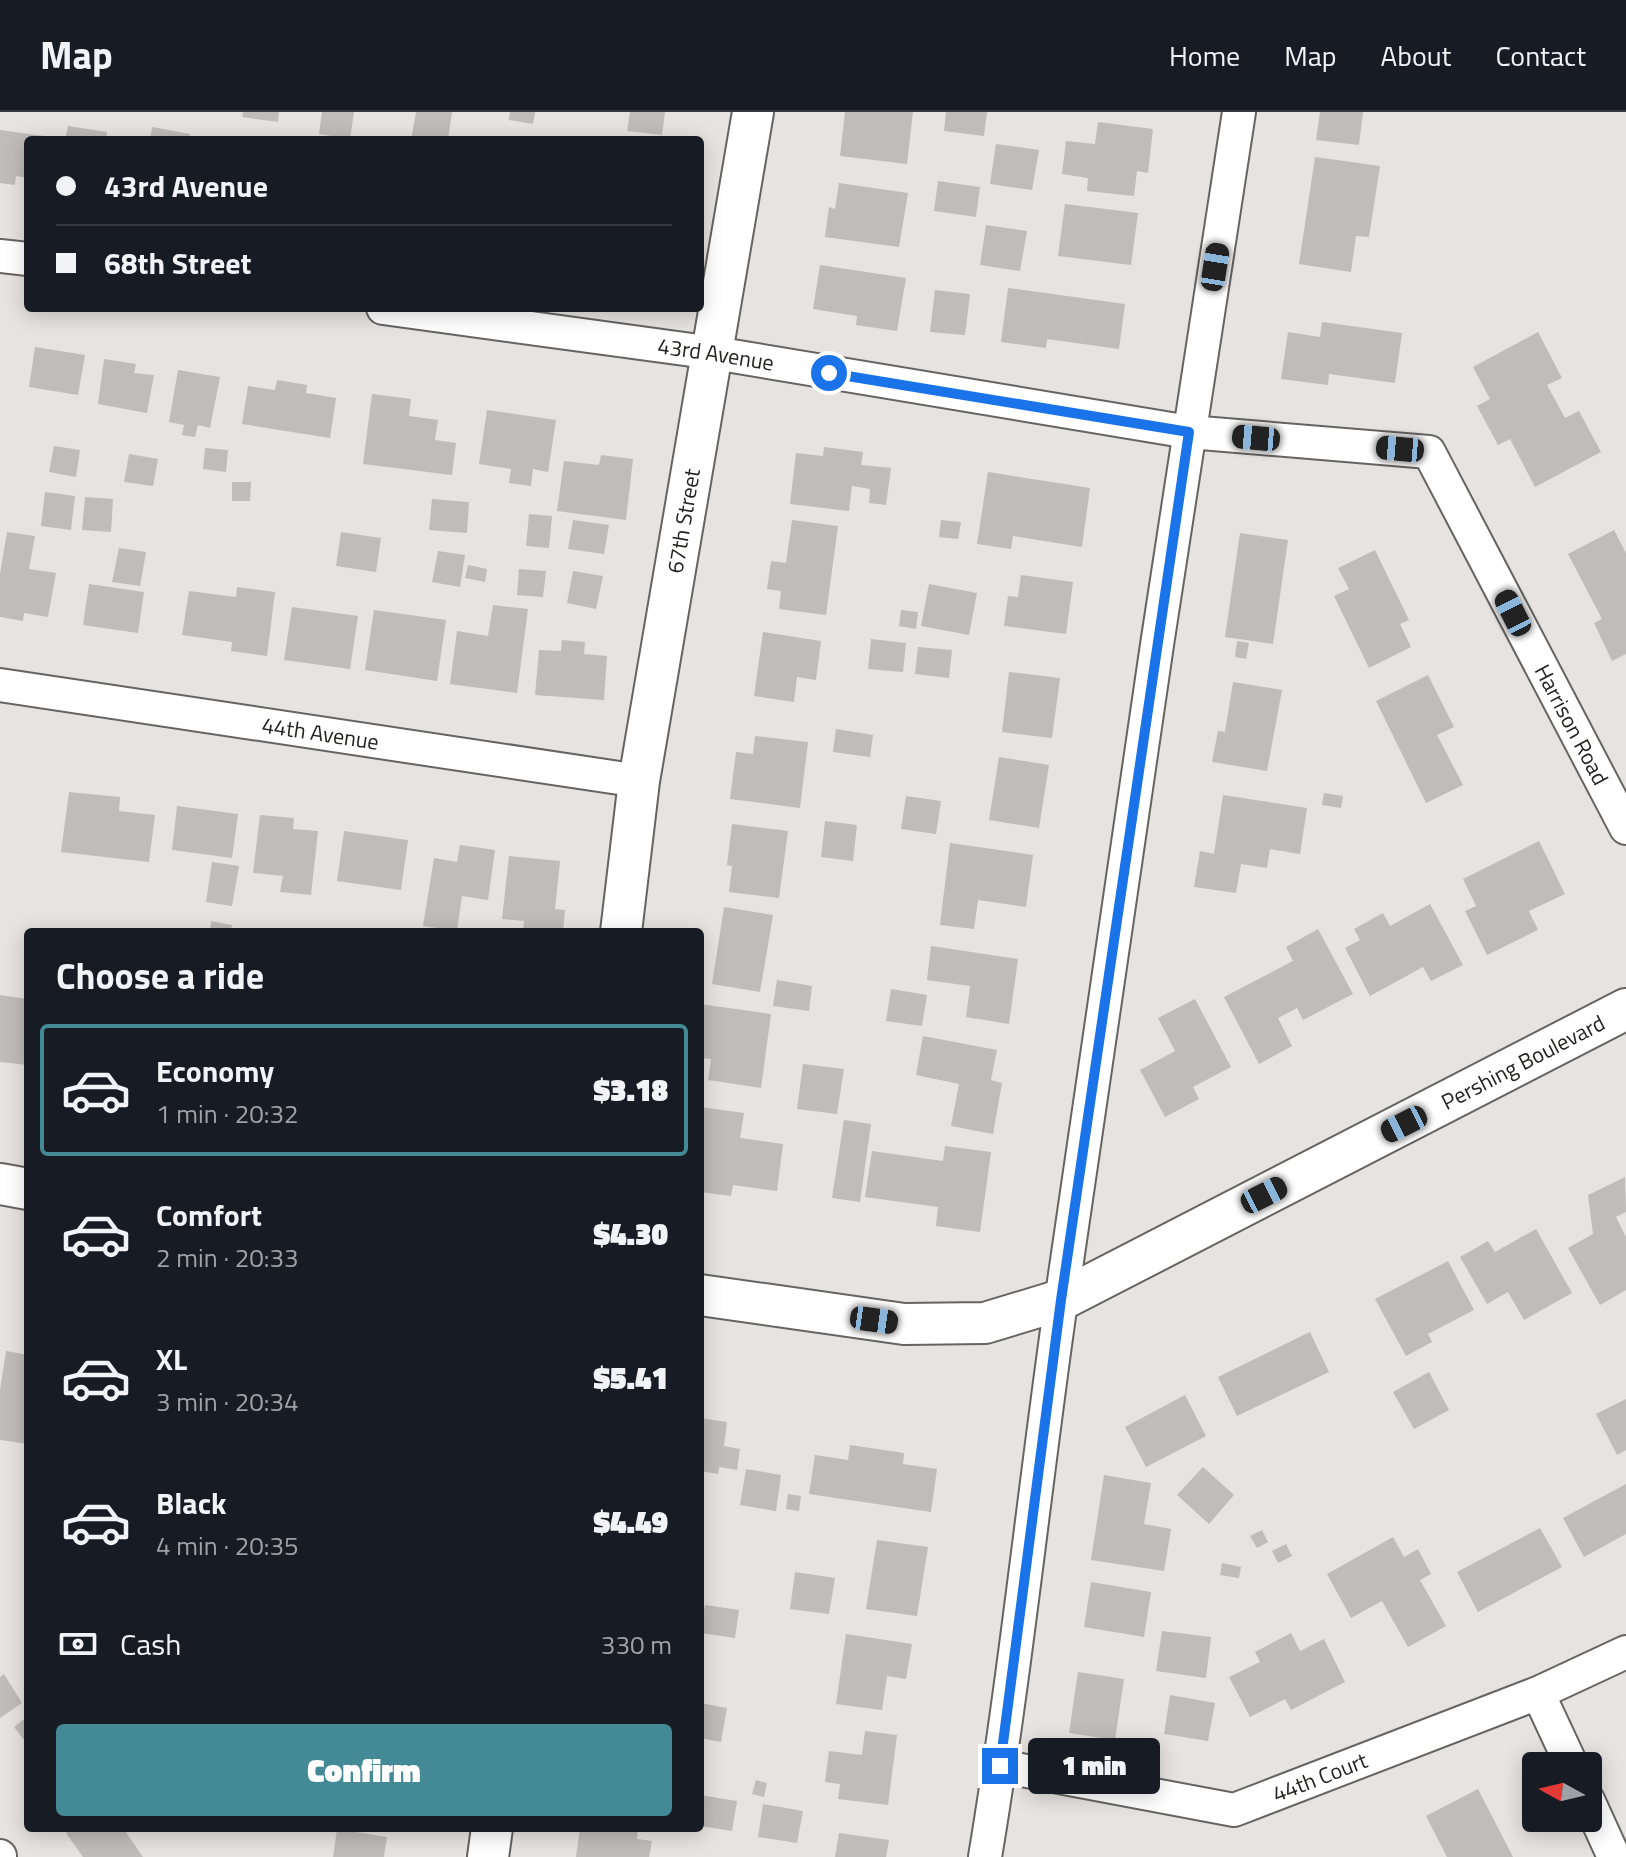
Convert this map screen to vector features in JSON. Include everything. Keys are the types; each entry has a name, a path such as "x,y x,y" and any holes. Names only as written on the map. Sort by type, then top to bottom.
{"street":[{"name":"67th Street","path":"621,928 639,781 753,112"},
{"path":"985,1857 1000,1766 1061,1300 1239,112"},
{"path":"0,256 24,259"},
{"name":"43rd Avenue","path":"412,312 714,353 1189,432 1429,452"},
{"name":"Harrison Road","path":"1429,452 1626,828"},
{"name":"44th Avenue","path":"0,685 639,781"},
{"name":"Pershing Boulevard","path":"704,1296 904,1324 985,1323 1061,1300 1626,1009"},
{"path":"0,1184 24,1188"},
{"name":"44th Court","path":"1000,1766 1234,1810 1538,1693 1626,1652"},
{"path":"1538,1693 1565,1752"},
{"path":"1602,1831 1614,1857"},
{"path":"488,1857 491,1832"}],"building":[{"path":"243,112 279,112 278,122 242,117"},
{"path":"322,112 354,112 350,136 319,134"},
{"path":"416,112 452,112 449,136 412,136"},
{"path":"510,112 535,112 533,124 509,120"},
{"path":"630,112 665,112 662,135 627,131"},
{"path":"845,112 913,112 907,164 840,156"},
{"path":"946,112 987,112 984,136 944,131"},
{"path":"1320,112 1363,112 1359,145 1316,140"},
{"path":"1098,122 1153,129 1148,173 1137,171 1134,196 1087,191 1088,178 1062,174 1066,141 1095,144"},
{"path":"68,126 107,132 106,136 66,136"},
{"path":"152,127 190,134 190,136 151,136"},
{"path":"0,130 44,136 24,136 24,177 16,176 15,185 0,183"},
{"path":"996,144 1039,150 1032,190 990,184"},
{"path":"1315,157 1380,166 1369,237 1356,236 1351,272 1299,264"},
{"path":"938,181 980,187 976,217 934,211"},
{"path":"839,183 908,193 899,247 825,237 829,207 835,209"},
{"path":"1065,204 1138,213 1131,265 1058,256"},
{"path":"986,225 1027,231 1020,271 980,265"},
{"path":"820,265 906,278 897,331 856,325 857,316 813,309"},
{"path":"1008,288 1125,304 1119,349 1047,339 1046,348 1001,342"},
{"path":"935,290 970,294 965,335 930,332"},
{"path":"1322,322 1402,333 1395,383 1329,374 1328,385 1281,379 1288,332 1320,337"},
{"path":"1538,332 1562,378 1547,385 1565,418 1579,411 1601,452 1535,487 1510,439 1498,445 1477,406 1490,399 1473,367"},
{"path":"35,347 85,355 78,395 29,387"},
{"path":"104,359 136,364 134,373 154,375 147,413 98,404"},
{"path":"178,370 220,377 210,428 198,425 195,437 182,435 184,425 169,422"},
{"path":"277,380 307,385 306,393 336,398 330,438 242,424 248,386 275,390"},
{"path":"372,394 411,399 409,416 438,420 435,440 456,443 452,475 363,464"},
{"path":"487,410 556,420 548,472 533,469 531,486 509,483 511,469 479,464"},
{"path":"54,446 80,450 76,477 49,472"},
{"path":"824,447 863,452 861,465 891,468 886,505 869,503 870,489 852,486 849,511 790,504 796,453 823,456"},
{"path":"205,448 228,450 226,472 203,469"},
{"path":"129,454 158,459 153,486 124,482"},
{"path":"601,455 633,459 626,520 557,511 564,461 599,465"},
{"path":"988,472 1090,488 1082,547 1013,536 1011,549 977,544"},
{"path":"232,482 251,482 250,501 232,501"},
{"path":"45,492 75,496 71,530 41,526"},
{"path":"85,497 113,499 111,532 82,530"},
{"path":"432,499 469,502 467,533 429,530"},
{"path":"529,514 552,516 549,548 526,546"},
{"path":"573,520 609,525 604,554 568,549"},
{"path":"792,520 838,526 826,615 779,609 781,591 767,589 771,561 786,563"},
{"path":"941,520 961,522 958,539 939,537"},
{"path":"1614,530 1626,553 1626,654 1612,661 1594,623 1602,619 1568,554"},
{"path":"7,532 35,536 29,569 56,573 48,617 24,613 23,621 0,617 0,574"},
{"path":"341,532 381,538 376,572 336,566"},
{"path":"1240,533 1288,540 1273,644 1225,637"},
{"path":"119,548 146,552 140,586 112,582"},
{"path":"1375,550 1409,620 1400,624 1411,647 1369,668 1334,596 1349,589 1338,568"},
{"path":"438,551 465,555 460,587 432,582"},
{"path":"468,565 487,569 485,582 465,578"},
{"path":"519,569 546,571 543,597 517,595"},
{"path":"573,571 603,576 596,609 567,603"},
{"path":"1021,575 1073,582 1066,634 1004,626 1008,596 1018,597"},
{"path":"89,584 144,592 138,633 83,625"},
{"path":"929,584 977,593 969,635 921,626"},
{"path":"237,587 275,592 267,656 231,651 232,642 182,635 189,591 236,597"},
{"path":"493,605 528,609 517,693 450,684 457,631 488,636"},
{"path":"292,607 358,616 350,669 284,660"},
{"path":"374,610 446,620 437,681 365,670"},
{"path":"901,610 918,612 916,629 899,626"},
{"path":"763,632 821,641 816,680 797,677 794,702 754,696"},
{"path":"871,639 906,643 903,672 868,669"},
{"path":"562,640 585,642 584,654 607,656 604,700 535,695 539,650 561,651"},
{"path":"1237,641 1249,643 1246,659 1235,657"},
{"path":"918,647 952,650 949,678 915,674"},
{"path":"1009,672 1060,678 1052,738 1002,732"},
{"path":"1428,675 1454,727 1437,735 1463,785 1426,803 1376,701"},
{"path":"1233,682 1282,690 1267,771 1212,762 1218,731 1225,732"},
{"path":"836,729 873,735 870,757 833,752"},
{"path":"755,736 808,742 800,808 730,799 736,752 753,754"},
{"path":"999,757 1049,765 1039,828 989,820"},
{"path":"69,792 120,797 119,811 155,815 149,862 61,852"},
{"path":"1324,793 1343,796 1341,808 1322,805"},
{"path":"1223,795 1307,808 1300,854 1270,849 1267,868 1241,864 1236,893 1194,887 1200,851 1214,854"},
{"path":"906,796 941,801 936,834 901,829"},
{"path":"177,806 238,814 232,858 172,850"},
{"path":"260,815 294,818 293,829 318,831 311,895 280,892 283,876 253,873"},
{"path":"825,821 857,825 853,861 821,857"},
{"path":"732,824 788,831 779,898 729,892 732,866 727,865"},
{"path":"344,831 408,840 401,890 337,881"},
{"path":"1539,841 1565,894 1529,911 1538,930 1487,955 1465,911 1476,906 1463,879"},
{"path":"950,843 1033,855 1026,907 978,900 974,929 940,925"},
{"path":"460,845 495,850 488,900 462,896 457,928 423,926 434,858 457,862"},
{"path":"509,856 560,861 555,909 565,910 563,928 523,928 524,921 502,919"},
{"path":"212,862 239,866 232,906 206,902"},
{"path":"1430,904 1463,965 1431,981 1423,967 1370,996 1345,948 1360,940 1354,929 1383,913 1390,926"},
{"path":"724,907 773,915 760,992 712,984"},
{"path":"211,921 232,925 232,928 210,928"},
{"path":"1318,929 1353,994 1303,1020 1297,1008 1278,1018 1292,1046 1259,1064 1224,997 1293,961 1286,947"},
{"path":"931,946 1018,959 1009,1024 966,1017 970,986 927,980"},
{"path":"777,980 812,986 809,1011 773,1006"},
{"path":"891,989 927,995 922,1026 886,1021"},
{"path":"0,995 24,998 24,1065 0,1062"},
{"path":"1195,999 1231,1067 1193,1087 1199,1099 1165,1117 1140,1070 1175,1051 1158,1018"},
{"path":"704,1005 771,1014 761,1088 708,1080 711,1059 704,1058"},
{"path":"923,1036 997,1050 991,1080 1002,1083 993,1134 951,1126 959,1084 916,1075"},
{"path":"803,1064 844,1069 837,1114 797,1109"},
{"path":"704,1108 744,1113 740,1138 783,1144 777,1191 733,1185 731,1196 704,1193"},
{"path":"844,1120 871,1124 860,1202 832,1198"},
{"path":"945,1146 991,1152 980,1232 936,1226 938,1207 865,1197 872,1151 943,1161"},
{"path":"1625,1177 1626,1212 1616,1217 1626,1237 1626,1290 1600,1305 1568,1248 1593,1234 1588,1195"},
{"path":"1536,1229 1572,1293 1524,1320 1508,1292 1487,1304 1460,1257 1488,1241 1495,1252"},
{"path":"1448,1261 1474,1310 1428,1334 1432,1342 1406,1356 1375,1299"},
{"path":"1310,1332 1329,1372 1237,1416 1218,1377"},
{"path":"6,1351 24,1354 24,1443 0,1440 0,1390"},
{"path":"1429,1372 1449,1410 1414,1429 1393,1392"},
{"path":"1185,1395 1206,1436 1146,1467 1125,1427"},
{"path":"1626,1399 1626,1450 1617,1455 1596,1414"},
{"path":"704,1419 727,1422 724,1446 740,1449 737,1470 719,1467 718,1474 704,1472"},
{"path":"850,1445 904,1453 903,1464 937,1469 931,1512 809,1494 815,1455 848,1460"},
{"path":"1203,1467 1234,1495 1209,1524 1177,1495"},
{"path":"746,1469 781,1475 776,1511 740,1505"},
{"path":"1104,1475 1151,1483 1144,1524 1171,1529 1164,1571 1091,1560"},
{"path":"1626,1484 1626,1534 1584,1557 1563,1518"},
{"path":"788,1494 801,1496 799,1511 786,1509"},
{"path":"1540,1528 1562,1567 1478,1612 1457,1572"},
{"path":"1262,1530 1268,1542 1257,1548 1250,1536"},
{"path":"1393,1537 1404,1557 1418,1549 1431,1574 1420,1580 1446,1626 1408,1647 1382,1601 1351,1618 1327,1574"},
{"path":"877,1540 928,1547 917,1616 866,1609"},
{"path":"1286,1544 1292,1556 1278,1563 1272,1551"},
{"path":"1222,1563 1241,1567 1239,1578 1220,1575"},
{"path":"795,1572 835,1578 829,1614 790,1609"},
{"path":"1091,1582 1151,1592 1144,1637 1084,1627"},
{"path":"705,1605 739,1610 735,1638 704,1634"},
{"path":"1162,1631 1211,1637 1206,1678 1156,1671"},
{"path":"1291,1633 1300,1651 1324,1639 1345,1682 1291,1710 1285,1699 1250,1717 1229,1677 1260,1662 1255,1652"},
{"path":"846,1634 912,1644 906,1679 887,1676 882,1710 836,1704"},
{"path":"1078,1672 1124,1679 1115,1740 1069,1733"},
{"path":"4,1674 22,1703 0,1718 0,1677"},
{"path":"1170,1695 1215,1703 1208,1741 1164,1734"},
{"path":"704,1704 727,1708 721,1742 704,1739"},
{"path":"24,1719 24,1740 14,1727"},
{"path":"865,1731 897,1735 888,1805 838,1799 840,1784 825,1782 829,1751 862,1755"},
{"path":"756,1780 767,1783 764,1797 752,1794"},
{"path":"1478,1789 1513,1857 1447,1857 1426,1816"},
{"path":"704,1796 737,1801 732,1831 704,1827"},
{"path":"763,1804 803,1811 797,1843 758,1837"},
{"path":"126,1832 143,1857 83,1857 66,1833"},
{"path":"337,1832 387,1837 384,1857 333,1857"},
{"path":"579,1832 638,1832 637,1839 652,1841 649,1857 576,1857"},
{"path":"839,1833 889,1840 886,1857 835,1857"}],"route":[{"path":"829,373 1189,432 1061,1300 1000,1766"}]}
